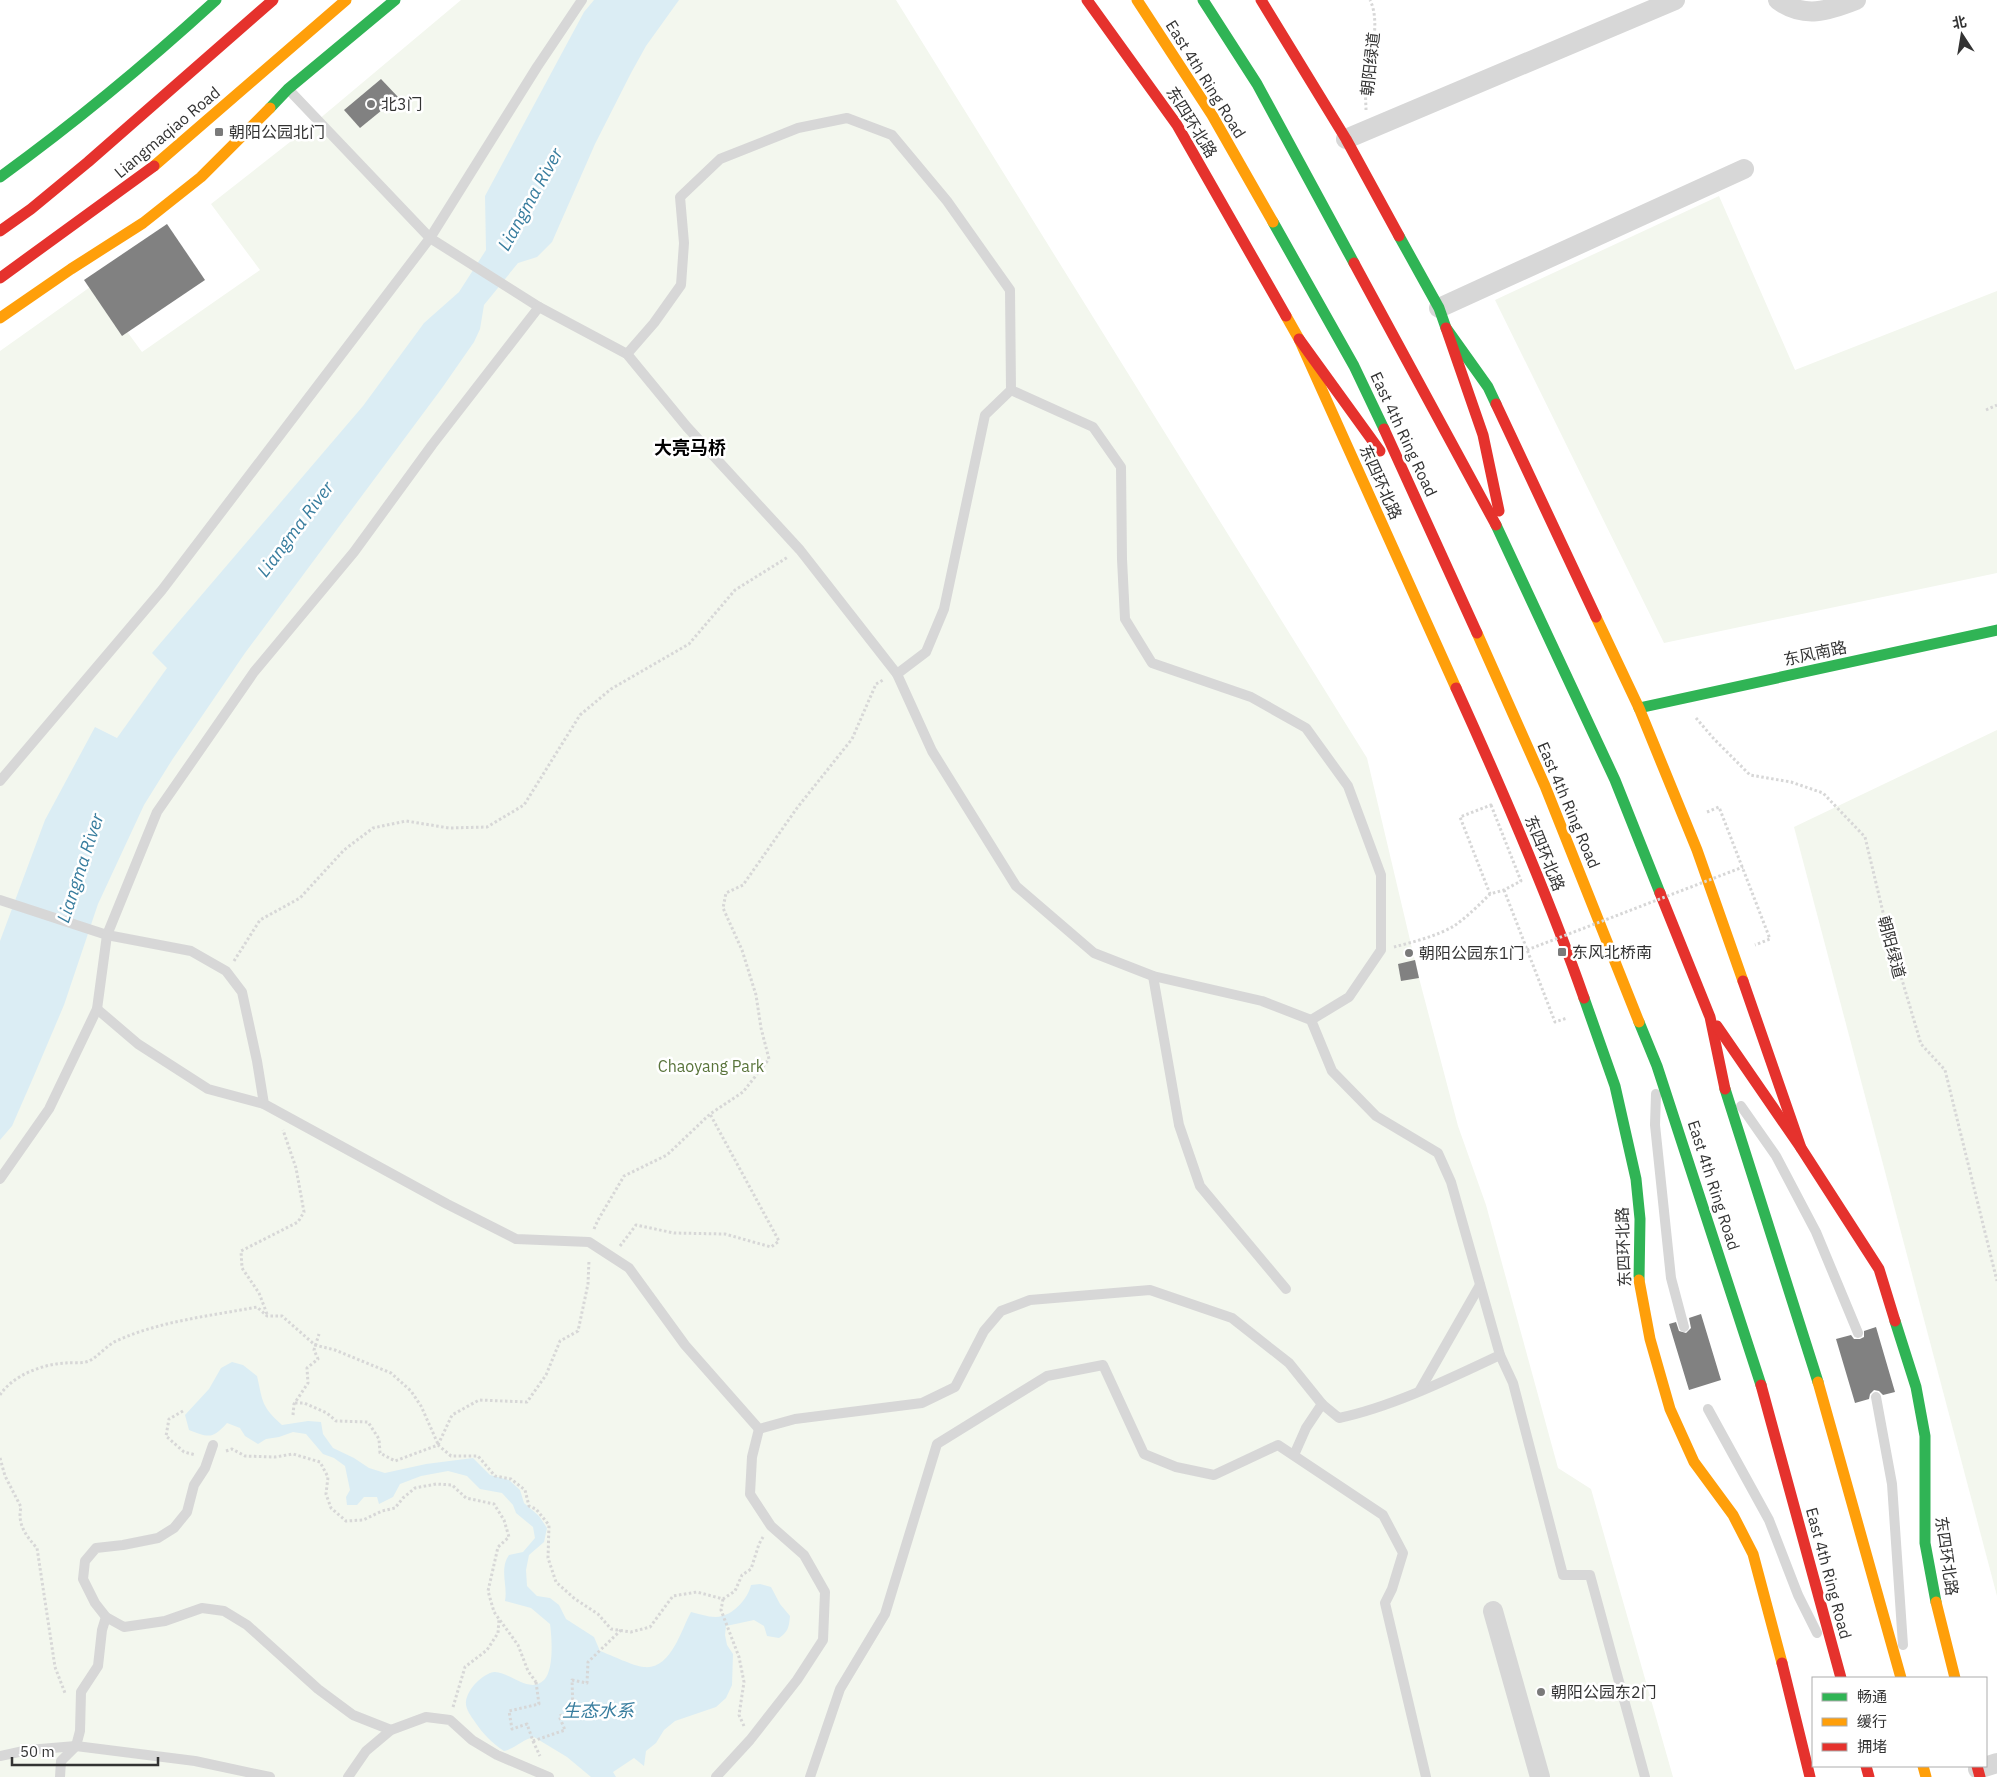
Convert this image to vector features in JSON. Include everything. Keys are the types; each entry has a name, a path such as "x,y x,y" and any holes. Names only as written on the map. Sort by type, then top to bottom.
{"main road":[{"path":"0,177 97,105 216,0"},
{"name":"Liangmaqiao Road","path":"0,231 31,209 88,162 273,0"},
{"name":"Liangmaqiao Road","path":"0,278 150,170 346,0"},
{"path":"382,10 389,0"},
{"path":"0,318 143,223 201,177 288,89 394,0"},
{"name":"东四环北路","path":"1087,0 1177,125 1299,339 1499,783 1572,962 1615,1086 1636,1180 1640,1219 1638,1277 1650,1339 1668,1400 1694,1462 1733,1515 1753,1554 1777,1642 1809,1777"},
{"name":"East 4th Ring Road","path":"1137,0 1212,115 1349,357 1420,505 1545,786 1657,1066 1754,1359 1840,1677"},
{"name":"East 4th Ring Road","path":"1203,0 1257,84 1504,540 1615,780 1710,1017 1722,1081 1808,1351 1900,1677"},
{"name":"东四环北路","path":"1261,0 1346,138 1439,308 1446,328 1488,387 1640,708 1698,850 1802,1148 1879,1269 1916,1387 1925,1436 1925,1543 1935,1597 1955,1677"},
{"path":"1446,328 1483,435 1504,540"},
{"path":"1299,339 1420,505"},
{"name":"东风南路","path":"1640,708 1997,630"},
{"path":"1710,1017 1802,1148"}],"street":[{"path":"1346,138 1675,0"},
{"path":"1778,0 1788,7 1804,12 1820,12 1856,0"},
{"path":"1439,308 1744,169"},
{"path":"1493,1611 1540,1777"}],"lane":[{"path":"0,781 162,590 430,238 537,67 582,0"},
{"path":"288,89 430,238 539,307 627,354 687,427 800,550 897,674 932,751 1016,886 1094,953 1153,976 1262,1001 1312,1020 1332,1071 1376,1116 1438,1153 1451,1182 1500,1356 1513,1383 1563,1575 1590,1575 1645,1777"},
{"path":"627,354 654,323 681,285 684,243 680,197 720,159 798,128 847,118 892,135 947,201 1010,290 1011,390 985,415 944,609 926,652 897,674"},
{"path":"0,1179 49,1109 97,1009 108,935 157,812 254,672 354,552 432,445 539,307"},
{"path":"1011,390 1093,427 1121,467 1125,620 1152,663 1251,697 1306,728 1348,786 1381,874 1380,950 1349,998 1312,1020"},
{"path":"2,901 108,935 191,951 226,971 242,992 264,1104"},
{"path":"1153,976 1179,1125 1200,1186 1286,1289"},
{"path":"97,1009 138,1044 208,1089 264,1104 446,1204 516,1239 589,1242 629,1268 685,1345 759,1429"},
{"path":"1657,1066 1655,1124 1671,1278 1684,1327"},
{"path":"1722,1081 1776,1156 1816,1232 1858,1333"},
{"path":"1420,1390 1480,1285"},
{"path":"759,1429 795,1419 922,1403 955,1387 984,1331 1001,1311 1030,1300 1150,1290 1232,1318 1289,1364 1322,1404 1339,1418 1359,1414 1500,1356"},
{"path":"810,1777 840,1689 886,1614 937,1444 1047,1376 1103,1365 1144,1454 1176,1467 1214,1475 1278,1445 1383,1515 1403,1553 1392,1589 1385,1603 1426,1777"},
{"path":"1876,1397 1892,1484 1900,1580 1905,1677"},
{"path":"1294,1455 1306,1428 1322,1404"},
{"path":"1708,1409 1769,1520 1798,1595 1839,1677"},
{"path":"716,1777 750,1740 797,1680 822,1640 824,1592 804,1555 771,1526 750,1494 752,1457 759,1429"},
{"path":"213,1445 204,1468 194,1485 187,1512 174,1528 158,1538 124,1546 96,1548 86,1560 83,1579 94,1603 106,1617 124,1628 165,1621 202,1608 224,1611 246,1625 318,1689 353,1715 391,1730"},
{"path":"60,1777 61,1761 76,1746 80,1732 81,1692 98,1666 102,1630 106,1617"},
{"path":"348,1777 366,1751 391,1730 426,1716 450,1720 472,1740 497,1755 549,1777"},
{"path":"0,1756 28,1750 76,1746 195,1760 270,1777"}],"path":[{"name":"朝阳绿道","path":"1367,130 1366,91 1373,58 1374,9 1370,0"},
{"path":"1986,410 1997,405"},
{"path":"226,971 260,920 300,898 344,850 373,828 406,821 449,828 487,827 524,806 580,716 611,688 689,644 735,590 800,550"},
{"path":"769,1059 761,1028 756,995 742,950 723,908 726,893 743,885 797,808 852,739 876,684 897,674"},
{"name":"朝阳绿道","path":"1680,699 1714,739 1750,775 1791,782 1823,793 1865,837 1887,929 1921,1044 1945,1070 1997,1281"},
{"path":"1380,950 1412,943 1453,926 1472,912 1490,894 1504,890 1521,881 1491,805 1460,817 1490,894"},
{"path":"1720,807 1770,938"},
{"path":"1527,950 1743,867"},
{"path":"1504,890 1555,1022"},
{"path":"264,1104 281,1126 296,1168 304,1212 298,1222 241,1251 242,1268 259,1293 268,1316"},
{"path":"612,1257 636,1225 674,1233 725,1234 771,1247 779,1241 710,1114"},
{"path":"0,1395 4,1388 23,1374 65,1363 87,1362 115,1342 149,1330 184,1320 257,1307 268,1316 282,1316 315,1345 335,1350 391,1373 411,1391 421,1406 438,1445 451,1456 478,1456 495,1476 511,1479 525,1490 528,1506 536,1509 549,1526 548,1558 556,1582 575,1599 598,1614 611,1629 631,1632 650,1626 672,1596 697,1592 722,1599 735,1591 742,1575 751,1569 759,1544 771,1526"},
{"path":"293,1415 295,1403 308,1383 307,1368 318,1359 314,1350 319,1334"},
{"path":"295,1403 304,1403 327,1414 336,1421 368,1422 378,1439 380,1453 395,1461 438,1445"},
{"path":"183,1411 169,1419 166,1436 184,1452 208,1458 232,1449 245,1456 275,1457 292,1454 320,1462 328,1477 326,1494 332,1508 346,1521 363,1520 382,1511 395,1508 415,1488 436,1484 452,1485 466,1498 494,1504 504,1520 509,1537 498,1547 488,1590 494,1612 518,1645 528,1670 536,1682 539,1704 509,1711 512,1729 527,1724 533,1741 565,1730 559,1716 573,1711 572,1680 586,1683 588,1662 621,1630"},
{"path":"0,1458 5,1476 21,1507 19,1518 28,1538 37,1548 55,1667 66,1695"},
{"path":"722,1599 721,1610 740,1657 744,1682 739,1715 750,1740"},
{"path":"450,1720 455,1694 465,1667 487,1650 498,1632 499,1618"}],"green space":[{"name":"Chaoyang Park","path":"461,0 896,0 1367,758 1419,978 1458,1126 1486,1205 1558,1468 1591,1489 1673,1777 0,1777 0,351 93,285 142,352 260,270 211,204 318,120"},
{"path":"1719,196 1795,370 1997,291 1997,573 1664,643 1495,300"},
{"path":"1997,730 1997,1596 1794,827"}],"water":[{"name":"Liangma River","path":"594,0 679,0 646,46 631,73 595,144 552,242 537,257 518,263 484,305 480,329 474,342 442,388 245,653 172,760 144,805 98,904 64,1005 33,1078 12,1126 0,1140 0,941 45,820 95,727 117,738 167,668 152,653 363,406 424,323 459,292 486,250 485,196 584,12"},
{"name":"生态水系","path":"232,1362 243,1365 257,1376 266,1408 282,1425 308,1421 321,1422 323,1434 333,1448 369,1468 385,1473 426,1464 473,1458 490,1475 509,1480 520,1490 524,1503 539,1516 547,1528 544,1542 529,1555 526,1570 527,1586 537,1596 550,1598 559,1605 566,1619 594,1637 600,1651 628,1663 644,1667 653,1666 668,1656 691,1612 718,1617 732,1612 747,1595 751,1585 760,1584 771,1587 780,1604 790,1616 788,1629 779,1638 767,1636 764,1626 754,1620 726,1626 727,1645 733,1654 732,1685 726,1698 716,1707 675,1721 664,1730 656,1743 646,1751 644,1766 634,1758 613,1772 616,1777 591,1777 567,1757 534,1737 504,1751 488,1738 478,1726 467,1710 466,1701 473,1687 489,1673 500,1673 532,1685 544,1680 547,1675 552,1654 550,1624 531,1608 505,1601 504,1572 506,1560 509,1555 523,1552 535,1538 533,1527 516,1513 513,1505 502,1493 480,1489 467,1476 448,1471 421,1476 400,1484 393,1497 379,1504 377,1497 364,1497 357,1505 347,1505 346,1497 350,1490 345,1466 334,1458 323,1454 306,1434 293,1432 266,1439 258,1444 245,1436 240,1428 227,1423 213,1435 205,1435 189,1430 185,1415 209,1389 221,1368"}],"building":[{"name":"北3门","path":"381,79 398,97 360,128 344,110"},
{"path":"167,224 205,280 122,336 84,280"},
{"name":"朝阳公园东1门","path":"1415,960 1419,978 1401,981 1398,964"},
{"path":"1701,1314 1721,1380 1689,1390 1669,1324 1676,1322 1679,1331 1686,1333 1691,1328 1689,1318"},
{"path":"1876,1327 1895,1392 1883,1395 1879,1391 1874,1390 1870,1394 1869,1399 1855,1403 1836,1339 1851,1335 1854,1339 1860,1339 1864,1337 1864,1331"}],"traffic: fast":[{"path":"0,177 111,91 216,0"},
{"path":"270,108 288,89 395,0"},
{"path":"1203,0 1257,84 1354,263"},
{"path":"1273,222 1354,366 1384,429"},
{"path":"1399,236 1439,308 1446,328 1488,387 1496,404"},
{"path":"1496,525 1615,780 1660,893"},
{"path":"1639,708 1997,630"},
{"path":"1584,998 1615,1086 1636,1179 1640,1219 1639,1280"},
{"path":"1639,1022 1657,1066 1761,1385"},
{"path":"1725,1089 1818,1382"},
{"path":"1895,1321 1916,1387 1925,1436 1925,1543 1936,1602"}],"traffic: slow":[{"path":"154,166 346,0"},
{"path":"1137,0 1212,115 1273,222"},
{"path":"0,318 71,269 143,223 201,177 270,108"},
{"path":"1286,316 1299,339 1456,688"},
{"path":"1596,617 1639,708 1697,850 1743,981"},
{"path":"1477,633 1545,786 1639,1022"},
{"path":"1639,1280 1650,1339 1670,1409 1694,1462 1733,1515 1753,1554 1782,1663"},
{"path":"1818,1382 1901,1677"},
{"path":"1936,1602 1955,1677"},
{"path":"1923,1767 1926,1777"}],"traffic: jam":[{"path":"0,231 31,209 88,162 273,0"},
{"path":"1087,0 1177,125 1286,316"},
{"path":"1261,0 1346,139 1399,236"},
{"path":"0,278 154,166"},
{"path":"1354,263 1496,525"},
{"path":"1446,328 1483,435 1499,511"},
{"path":"1299,339 1380,451"},
{"path":"1496,404 1596,617"},
{"path":"1384,429 1477,633"},
{"path":"1456,688 1523,841 1555,919 1584,998"},
{"path":"1660,893 1710,1017 1725,1089"},
{"path":"1743,981 1801,1148 1879,1269 1895,1321"},
{"path":"1717,1026 1801,1148"},
{"path":"1761,1385 1841,1677"},
{"path":"1782,1663 1810,1777"},
{"path":"1866,1767 1869,1777"},
{"path":"1977,1767 1980,1777"}],"place":[{"name":"北3门","path":"371,104"},
{"name":"朝阳公园北门","path":"219,132"},
{"name":"东风北桥南","path":"1562,952"},
{"name":"朝阳公园东1门","path":"1409,953"},
{"name":"朝阳公园东2门","path":"1541,1692"}],"district":[{"name":"大亮马桥","path":"690,447"}]}
